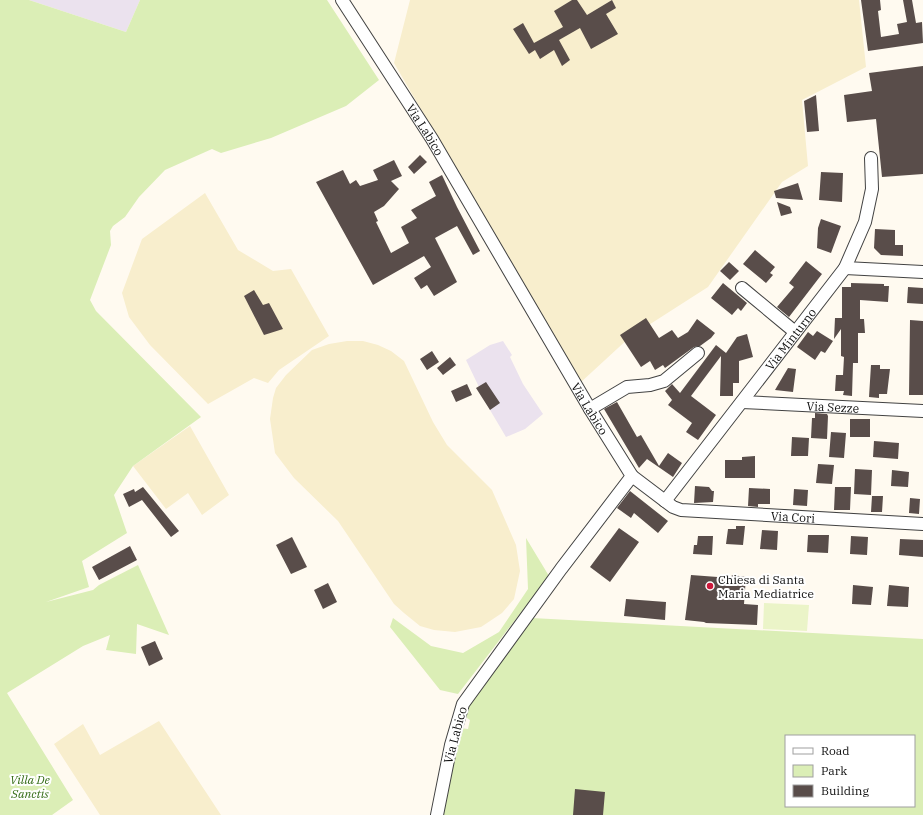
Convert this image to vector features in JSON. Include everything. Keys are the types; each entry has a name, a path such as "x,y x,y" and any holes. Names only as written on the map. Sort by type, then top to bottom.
{"street":[{"name":"Via Labico","path":"342,0 432,139 590,410 632,476 561,569 463,704 451,745 437,815"},
{"name":"Via Minturno","path":"665,501 845,268 859,239 867,216 872,189 871,158"},
{"path":"845,268 923,272"},
{"path":"742,288 795,332"},
{"path":"590,410 626,387 650,385 664,381 698,353"},
{"name":"Via Sezze","path":"742,402 923,411"},
{"name":"Via Cori","path":"632,476 675,508 681,510 923,524"}],"shaded area":[{"path":"29,0 140,0 126,32"},
{"path":"410,0 859,0 866,67 802,100 808,166 782,182 708,287 630,337 580,383 394,63"},
{"path":"205,193 238,250 273,271 291,269 329,336 279,370 268,383 254,378 208,404 150,345 129,317 122,293 142,239"},
{"path":"347,341 363,341 378,345 391,351 404,361 433,422 447,445 492,490 516,545 520,571 514,599 502,613 481,627 455,632 434,630 420,626 404,613 394,604 338,521 294,478 275,453 270,419 276,388 286,375 312,350 329,344"},
{"path":"503,341 512,355 510,357 523,384 543,414 525,429 506,437 490,410 466,360 490,345"},
{"path":"190,426 229,495 202,515 188,493 166,509 133,466"},
{"path":"159,721 221,815 100,815 54,744 83,724 100,755"}],"green space":[{"name":"Villa De Sanctis","path":"0,0 29,0 126,32 140,0 327,0 379,80 346,106 271,138 221,153 212,149 165,170 139,197 125,217 113,226 110,231 111,245 90,300 96,311 201,417 133,466 114,495 127,533 82,561 89,587 46,602 93,590 99,585 138,565 169,635 137,624 136,654 106,650 110,635 83,646 7,693 73,800 52,815 0,815"},
{"path":"526,538 549,576 458,694 440,690 390,627 393,618 431,646 463,653 499,632 528,589"},
{"path":"764,603 809,605 807,631 763,629"},
{"path":"532,618 923,639 923,815 443,815 461,728 468,729 470,720 464,716 469,702"}],"building":[{"path":"572,0 577,0 587,15 612,0 616,8 606,14 618,34 591,49 580,28 559,40 570,60 562,66 554,50 540,59 535,50 529,54 513,29 523,23 534,43 563,27 554,11"},
{"path":"861,0 880,0 881,10 878,11 881,37 899,34 897,24 907,22 903,0 912,0 916,23 922,22 923,43 868,51"},
{"path":"923,66 923,174 882,177 876,119 847,122 844,95 872,91 869,73"},
{"path":"816,95 819,131 807,132 804,101"},
{"path":"420,155 427,162 414,174 408,167"},
{"path":"394,160 402,176 391,181 399,189 384,206 374,212 378,221 376,222 391,253 409,243 401,227 417,218 411,210 436,196 429,182 442,175 480,251 473,255 457,226 435,238 457,282 434,296 427,285 421,289 414,278 431,267 424,256 373,285 316,182 343,170 350,184 356,180 360,186 378,180 373,170"},
{"path":"821,172 843,173 842,202 819,200"},
{"path":"798,183 803,200 776,198 774,191"},
{"path":"777,202 790,207 792,213 781,216"},
{"path":"821,219 841,226 831,253 817,248 818,228"},
{"path":"875,229 895,230 895,245 903,245 903,256 881,255 874,248"},
{"path":"755,250 775,267 770,273 773,275 766,283 743,264"},
{"path":"806,261 822,274 789,317 777,307 794,287 789,283"},
{"path":"729,262 739,271 730,280 720,271"},
{"path":"723,283 747,303 741,311 738,308 732,315 711,298"},
{"path":"851,283 884,284 884,286 889,286 888,302 860,300 860,319 864,319 865,333 858,333 858,363 853,363 852,396 843,395 844,391 835,391 836,375 843,375 844,357 841,356 841,329 834,339 835,318 842,318 842,287 851,287"},
{"path":"908,287 923,288 923,304 907,303"},
{"path":"254,290 263,305 269,303 283,329 264,335 244,296"},
{"path":"646,318 659,338 672,330 678,338 688,332 697,319 715,333 700,346 694,347 665,368 663,365 655,370 650,361 641,367 620,335"},
{"path":"910,320 923,321 923,395 909,395"},
{"path":"817,331 833,341 825,353 821,351 815,360 797,347 808,332 813,336"},
{"path":"747,334 753,357 739,361 739,383 733,383 733,396 720,396 721,356 691,396 716,415 698,440 686,432 692,423 668,405 672,400 665,391 672,384 680,393 716,345 726,353 737,337"},
{"path":"432,351 439,362 427,370 420,359"},
{"path":"450,357 456,365 443,375 437,368"},
{"path":"871,365 880,365 880,369 890,369 887,394 879,394 879,398 869,397"},
{"path":"788,368 796,369 793,392 775,390"},
{"path":"486,382 500,403 490,410 476,388"},
{"path":"467,384 472,395 456,402 451,391"},
{"path":"617,402 637,437 641,435 659,466 668,453 682,463 673,477 647,459 639,468 604,409"},
{"path":"815,413 827,414 828,416 827,439 811,438 812,418 815,418"},
{"path":"850,419 870,419 870,437 850,437"},
{"path":"831,432 846,433 844,458 829,457"},
{"path":"792,437 809,438 808,456 791,456"},
{"path":"874,441 899,443 898,459 873,457"},
{"path":"755,456 755,478 725,478 725,460 742,460 742,457"},
{"path":"818,464 834,465 832,484 816,483"},
{"path":"855,469 872,470 871,495 854,494"},
{"path":"892,470 909,472 908,487 891,486"},
{"path":"695,486 709,487 712,491 714,491 713,502 694,503"},
{"path":"143,487 179,531 171,537 142,500 129,507 123,494 134,489 135,492"},
{"path":"835,487 851,487 850,510 834,510"},
{"path":"749,488 770,489 770,504 758,504 758,507 748,506"},
{"path":"794,489 808,490 807,506 793,505"},
{"path":"630,491 668,521 658,533 634,513 631,518 617,508"},
{"path":"872,496 883,496 882,512 871,512"},
{"path":"910,498 920,499 919,514 909,513"},
{"path":"736,526 745,526 743,545 726,544 728,529 736,529"},
{"path":"619,528 639,542 610,582 590,567"},
{"path":"762,530 778,531 777,550 760,549"},
{"path":"808,535 829,535 828,553 807,552"},
{"path":"698,536 713,536 712,555 693,554 694,545 697,545"},
{"path":"851,536 868,537 867,555 850,554"},
{"path":"292,537 307,567 291,574 276,545"},
{"path":"900,539 923,540 923,557 899,555"},
{"path":"130,546 137,560 99,580 92,567"},
{"path":"691,575 731,578 732,575 746,577 744,604 758,605 757,625 706,623 685,620"},
{"path":"328,583 337,602 323,609 314,590"},
{"path":"853,585 873,587 871,605 852,604"},
{"path":"889,585 909,587 908,607 887,606"},
{"path":"626,599 666,602 665,620 624,616"},
{"path":"155,641 163,659 149,666 141,647"},
{"path":"575,789 605,792 603,815 573,815"}],"place":[{"name":"Chiesa di Santa Maria Mediatrice","path":"710,586"}]}
